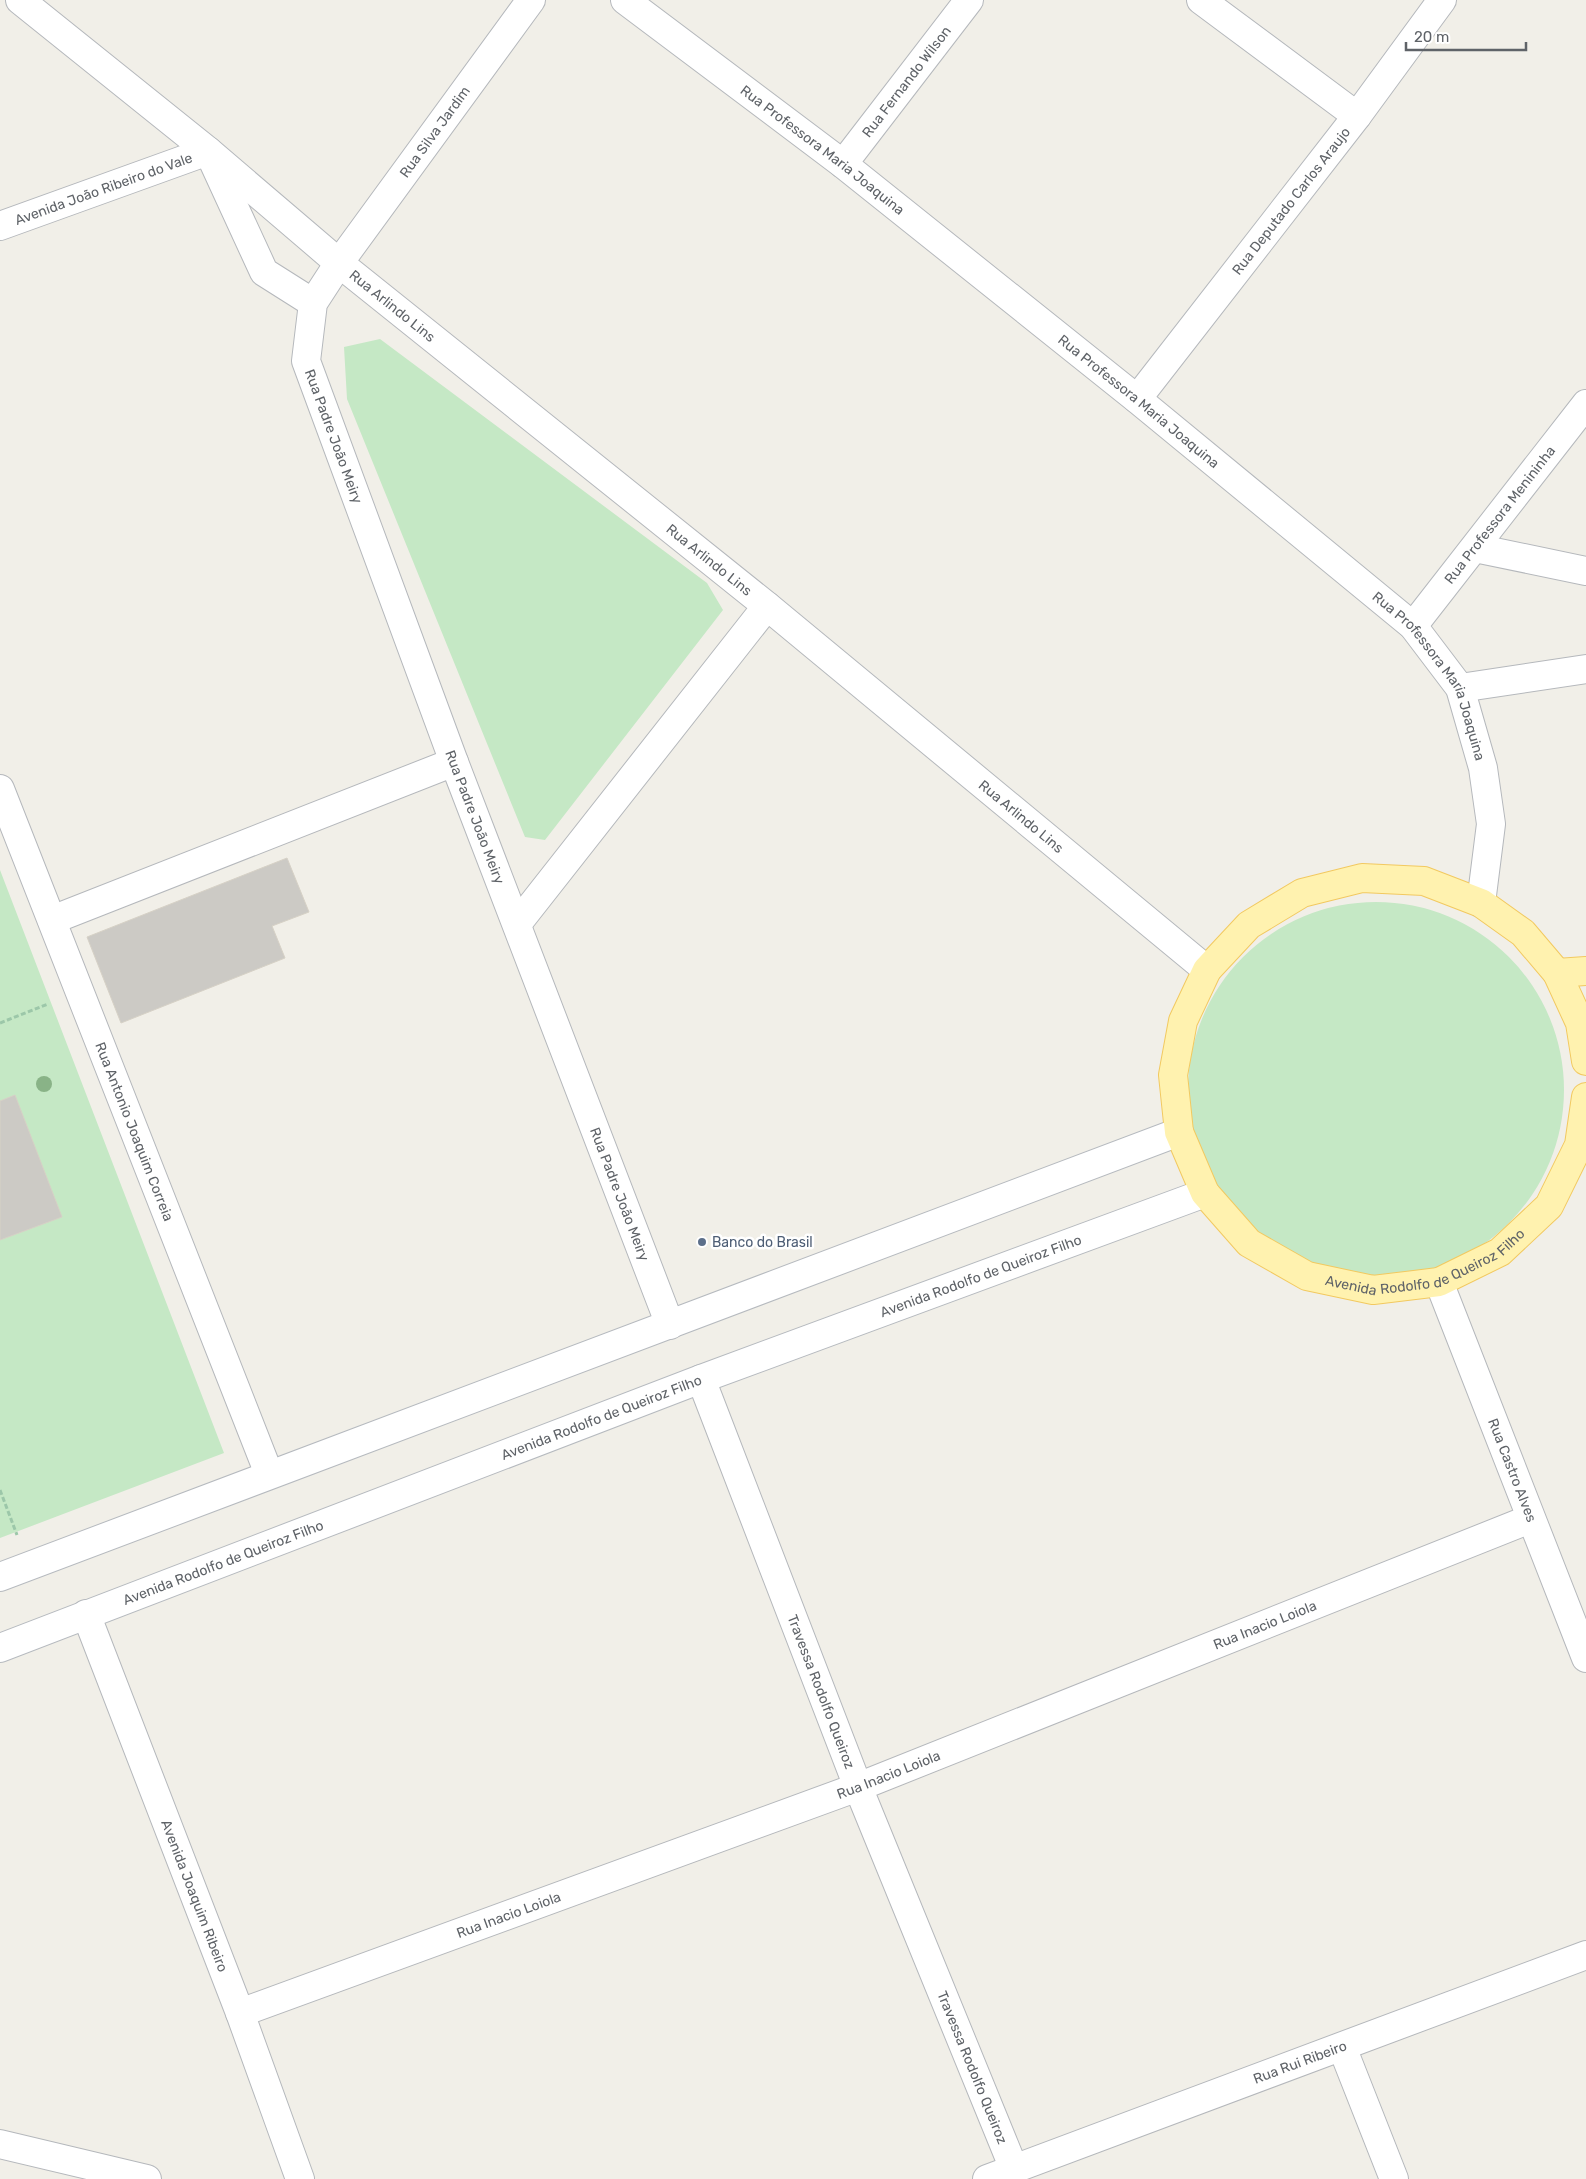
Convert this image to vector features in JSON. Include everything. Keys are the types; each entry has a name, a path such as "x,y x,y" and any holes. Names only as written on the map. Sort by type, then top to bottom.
{"main road":[{"name":"Avenida Rodolfo de Queiroz Filho","path":"1586,1061 1580,1023 1557,973 1523,933 1481,903 1424,881 1362,878 1302,893 1249,925 1208,970 1183,1021 1173,1075 1179,1132 1205,1193 1249,1243 1307,1276 1372,1290 1439,1282 1500,1252 1549,1206 1580,1145 1586,1098"},
{"path":"1557,973 1586,971"}],"street":[{"name":"Rua Arlindo Lins","path":"20,0 208,151 339,263 767,606 1208,970"},
{"name":"Rua Silva Jardim","path":"313,303 339,263 531,0"},
{"name":"Rua Professora Maria Joaquina","path":"625,0 843,164 1137,399 1413,626 1460,688 1483,768 1491,824 1481,903"},
{"name":"Rua Fernando Wilson","path":"843,164 969,0"},
{"path":"1201,0 1357,116"},
{"name":"Rua Deputado Carlos Araujo","path":"1137,399 1357,116 1442,0"},
{"name":"Rua Arlindo Lins","path":"208,151 264,272 313,303"},
{"name":"Avenida João Ribeiro do Vale","path":"0,226 208,151"},
{"name":"Rua Padre João Meiry","path":"313,303 306,360 454,762 670,1324"},
{"name":"Rua Professora Menininha","path":"1413,626 1586,404"},
{"path":"1475,548 1586,571"},
{"path":"517,924 767,606"},
{"path":"1460,688 1586,668"},
{"path":"52,920 454,762"},
{"name":"Rua Antonio Joaquim Correia","path":"0,790 269,1474"},
{"path":"0,1576 1179,1132"},
{"name":"Avenida Rodolfo de Queiroz Filho","path":"0,1648 701,1379 1205,1193"},
{"name":"Rua Castro Alves","path":"1439,1282 1530,1519 1586,1658"},
{"name":"Travessa Rodolfo Queiroz","path":"701,1379 858,1787 1014,2169"},
{"name":"Rua Inacio Loiola","path":"240,2013 858,1787 1530,1519"},
{"name":"Avenida Joaquim Ribeiro","path":"86,1614 240,2013 300,2179"},
{"name":"Rua Rui Ribeiro","path":"987,2179 1586,1955"},
{"path":"1342,2047 1394,2179"},
{"path":"0,2144 147,2179"}],"path":[{"path":"0,1023 80,992"},
{"path":"0,1490 29,1566"}],"green space":[{"path":"380,339 707,583 723,610 545,840 525,837 347,399 344,347"},
{"path":"0,870 224,1453 0,1538"},
{"path":"1376,902 1394,903 1431,910 1465,924 1509,957 1542,1001 1556,1035 1563,1072 1563,1108 1556,1145 1542,1179 1509,1223 1465,1256 1431,1270 1394,1277 1376,1278 1358,1277 1321,1270 1287,1256 1243,1223 1210,1179 1196,1145 1189,1108 1188,1090 1189,1072 1196,1035 1210,1001 1243,957 1287,924 1321,910 1358,903"}],"building":[{"path":"287,858 309,912 272,926 285,958 121,1023 87,937"},
{"path":"15,1095 62,1217 0,1240 0,1101"}],"place":[{"name":"Banco do Brasil","path":"702,1242"}]}
